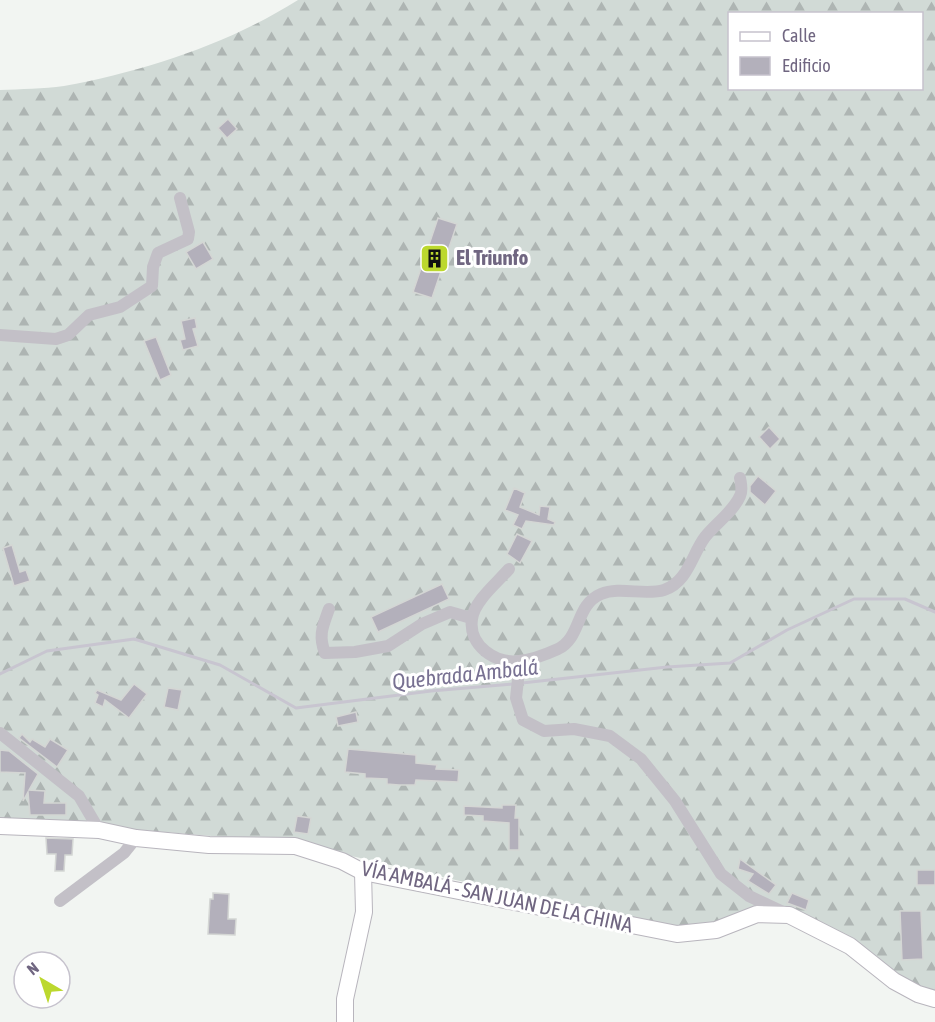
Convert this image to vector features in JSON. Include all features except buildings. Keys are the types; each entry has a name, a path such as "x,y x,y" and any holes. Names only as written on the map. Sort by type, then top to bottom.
{"street":[{"path":"0,335 56,339 68,335 89,315 120,307 146,291 152,286 153,267 158,253 188,239 189,232 180,198"},
{"path":"509,569 482,600 471,618 478,645 492,656 506,661 519,661 568,643 575,634 579,617 587,603 602,594 664,590 678,582 692,562 704,538 737,501 742,492 740,478"},
{"path":"329,609 320,633 325,653 388,646 422,624 450,612 471,618"},
{"path":"519,661 516,698 523,720 544,731 574,729 610,736 641,759 675,801 721,874 748,896 789,915"},
{"path":"0,733 66,784 90,810 99,830"},
{"name":"VÍA AMBALÁ - SAN JUAN DE LA CHINA","path":"0,826 99,830 136,838 209,845 295,846 342,861 363,872 677,934 716,930 756,914 789,915 850,946 894,981 918,994 935,999"},
{"path":"60,901 124,853 136,838"},
{"path":"345,1022 345,999 364,912 363,872"}],"green space":[{"path":"298,0 935,0 935,999 789,915 677,931 295,843 140,830 0,824 0,90 64,86 94,80 185,54 243,30"}],"waterway":[{"name":"Quebrada Ambalá","path":"522,683 667,667 730,663 787,630 854,599 905,599 935,612"},
{"name":"Quebrada Ambalá","path":"0,674 47,651 134,639 220,665 296,708 431,691 513,684"}],"place":[{"name":"El Triunfo","path":"435,258"}]}
